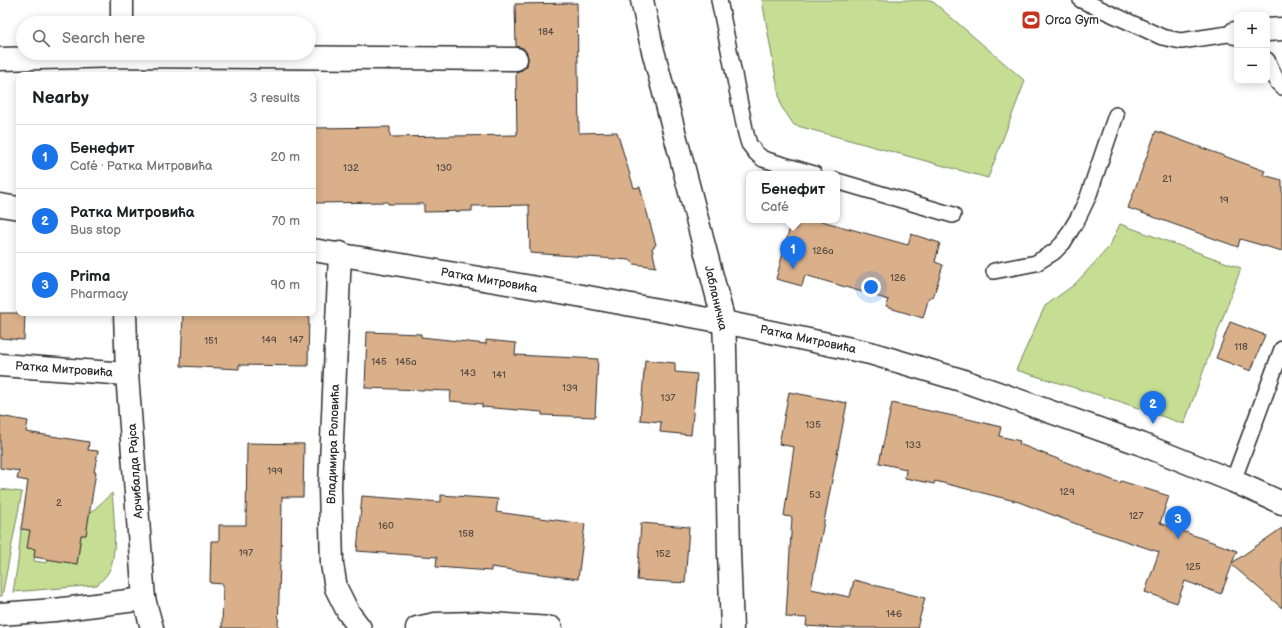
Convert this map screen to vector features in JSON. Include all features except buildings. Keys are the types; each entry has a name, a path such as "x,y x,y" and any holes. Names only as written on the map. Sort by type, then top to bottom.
{"street":[{"path":"122,0 122,16"},
{"name":"Јабланичка","path":"642,0 654,55 724,322 732,628"},
{"path":"1270,30 1282,29"},
{"path":"0,59 16,59"},
{"path":"62,60 516,59"},
{"path":"0,205 16,208"},
{"name":"Ратка Митровића","path":"316,250 340,253 724,322 870,353 961,380 1141,444 1233,481 1282,503"},
{"name":"Владимира Роловића","path":"340,253 330,486 332,564 336,588 348,612 360,628"},
{"name":"Арчибалда Рајса","path":"126,316 127,374 144,599 152,628"},
{"name":"Ратка Митровића","path":"0,365 127,374"},
{"path":"0,614 55,610 144,599"},
{"path":"417,628 435,624 478,624 551,628"}],"lane":[{"path":"719,0 749,144 763,159 804,171"},
{"path":"1081,0 1162,37 1181,41 1234,33"},
{"path":"1270,66 1282,87"},
{"path":"994,271 1036,263 1054,252 1063,243 1078,218 1088,197 1116,115"},
{"path":"840,182 953,215"},
{"path":"1233,481 1282,349"}],"green space":[{"path":"762,0 931,0 1025,81 988,178 794,125 781,106"},
{"path":"1120,224 1241,268 1184,424 1118,401 1016,370 1045,306 1075,284 1109,247"},
{"path":"0,489 22,492 2,596 0,596"},
{"path":"112,493 115,533 114,554 107,575 97,585 13,592 21,529 30,530 28,548 35,549 34,561 47,563 48,559 77,564 81,535 86,535 89,514"}],"place":[{"name":"Orca Gym","path":"1031,20"},
{"name":"Бенефит","path":"793,269"},
{"name":"Ратка Митровића","path":"1153,424"},
{"name":"Prima","path":"1178,539"}]}
